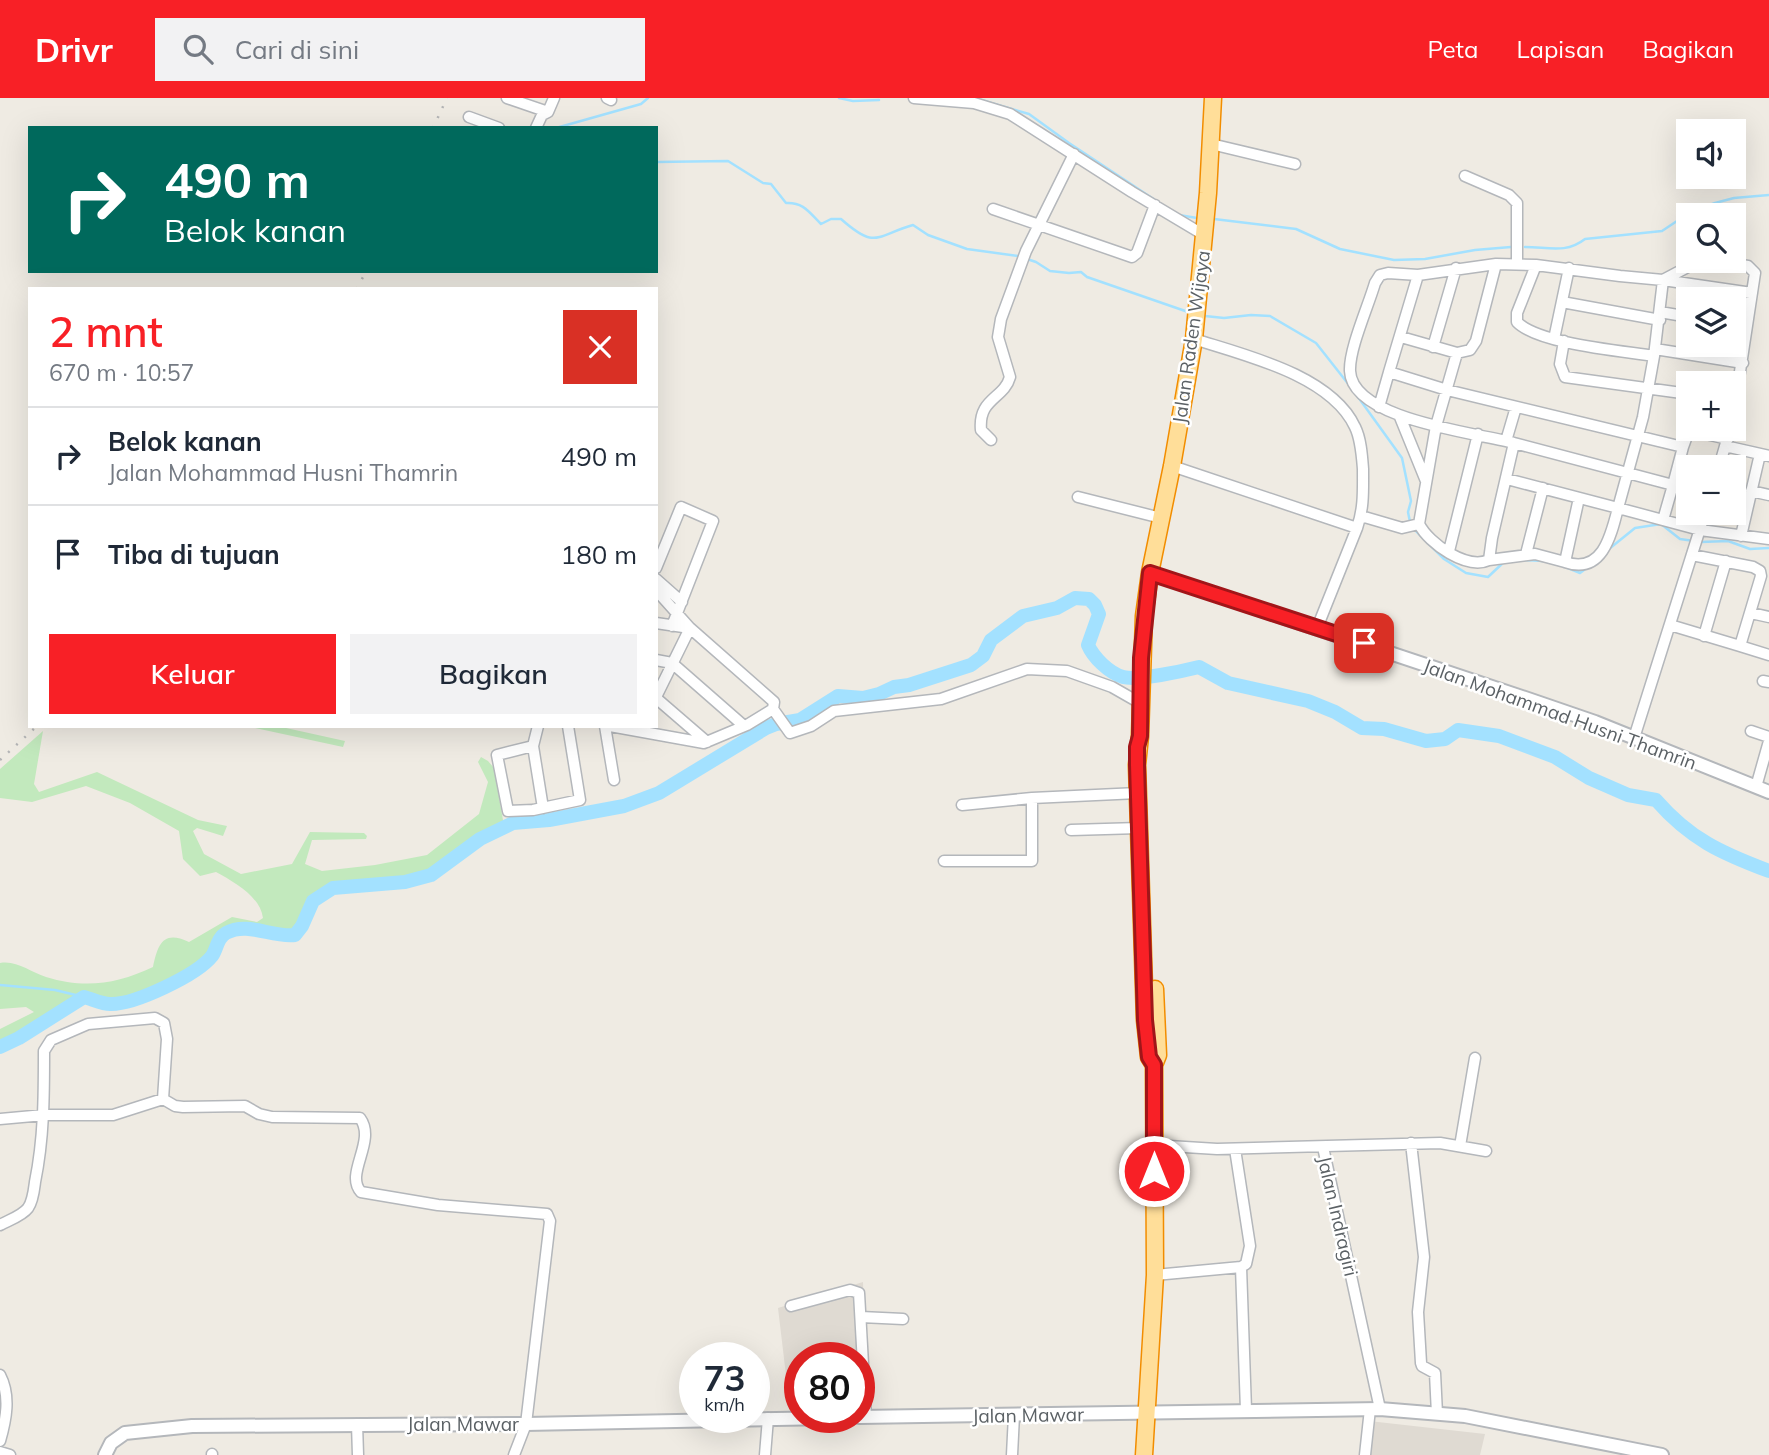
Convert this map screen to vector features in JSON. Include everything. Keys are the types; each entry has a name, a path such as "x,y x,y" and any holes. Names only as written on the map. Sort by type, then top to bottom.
{"highway":[{"name":"Jalan Raden Wijaya","path":"1140,736 1141,658 1150,573 1194,339 1205,235 1213,98"},
{"path":"1140,736 1137,747 1145,1020 1149,1057 1154,1065"},
{"path":"1140,736 1145,747 1158,1055 1154,1065 1155,1275 1150,1376 1147,1385 1154,1455"},
{"path":"1144,1455 1150,1412"}],"street":[{"path":"507,98 548,112"},
{"path":"537,126 542,115 548,112 554,98"},
{"path":"914,98 974,101 1010,114 1205,235"},
{"path":"469,117 494,126"},
{"path":"1211,144 1295,164"},
{"path":"991,440 981,430 982,415 987,403 1010,379 998,332 1026,251 1074,154"},
{"path":"1465,176 1509,195 1517,203 1517,264"},
{"path":"993,209 1132,257 1137,253 1155,205"},
{"path":"1401,337 1457,353 1467,352 1474,346 1496,264"},
{"path":"1673,485 1478,434 1400,417 1379,407 1353,382 1350,371 1378,276 1388,273 1418,275 1456,268 1517,264 1569,268 1752,293"},
{"path":"1536,265 1517,313 1517,322 1525,329 1559,340 1742,363"},
{"path":"1433,347 1456,268"},
{"path":"1569,268 1562,302 1559,340 1560,365 1565,377 1676,392"},
{"path":"1741,371 1755,273 1746,268"},
{"path":"1663,280 1676,273"},
{"path":"1379,407 1418,275"},
{"path":"1361,516 1413,526 1435,544 1473,562 1526,554 1585,565 1598,556 1611,535 1638,435 1655,353 1663,280"},
{"path":"1562,302 1676,317"},
{"path":"1194,339 1272,365 1304,379 1348,415 1358,436 1362,460 1361,516 1317,628"},
{"path":"1413,526 1426,481 1436,426 1457,353"},
{"path":"1389,372 1447,390 1683,447"},
{"path":"1489,559 1507,479 1516,407"},
{"path":"1400,417 1426,481"},
{"path":"1449,551 1478,434"},
{"path":"1663,520 1685,441"},
{"path":"1735,441 1765,455 1751,491 1741,536"},
{"path":"1172,466 1357,528"},
{"path":"1507,479 1700,532 1769,539"},
{"path":"1526,554 1543,488"},
{"path":"1751,491 1769,495"},
{"path":"1078,497 1161,518"},
{"path":"1565,562 1579,498"},
{"path":"658,563 681,507 713,521 672,626"},
{"path":"1634,738 1702,525"},
{"path":"1693,553 1753,567 1765,577 1740,646"},
{"path":"1704,636 1726,561"},
{"name":"Jalan Mohammad Husni Thamrin","path":"1150,573 1531,699 1769,792"},
{"path":"658,581 682,602"},
{"path":"658,592 690,628 774,702 776,713 790,733 811,726 835,711 941,699 1027,669 1067,671 1140,698"},
{"path":"1751,613 1769,617"},
{"path":"658,623 690,628"},
{"path":"1670,625 1769,655"},
{"path":"658,694 690,628"},
{"path":"658,660 672,663 744,726"},
{"path":"658,700 707,742"},
{"path":"620,728 707,742 776,713"},
{"path":"538,728 533,746 543,808"},
{"path":"533,746 496,755 507,810 543,808 580,800 568,728"},
{"path":"608,728 614,780"},
{"path":"1751,731 1769,739 1756,787"},
{"path":"962,805 1032,798 1138,793"},
{"path":"944,862 1032,861 1032,798"},
{"path":"1071,830 1139,828"},
{"path":"0,1225 21,1215 32,1200 44,1115 45,1047 51,1040 88,1024 155,1018 162,1020 166,1026 167,1040 163,1099"},
{"path":"1460,1146 1475,1058"},
{"path":"0,1119 44,1115 113,1115 163,1099 183,1107 244,1106 272,1117 360,1118 364,1123 365,1142 356,1174 355,1185 360,1192 438,1205 543,1213 549,1217 540,1323 526,1424 514,1455"},
{"path":"1411,1143 1424,1257 1418,1312 1421,1361 1422,1366 1435,1371 1437,1414"},
{"path":"1323,1147 1440,1143 1486,1151"},
{"name":"Jalan Indragiri","path":"1153,1144 1217,1149 1323,1147 1375,1409 1365,1455"},
{"path":"1235,1149 1246,1262 1245,1410"},
{"path":"1155,1275 1246,1262"},
{"path":"791,1306 855,1291 859,1296 862,1342"},
{"path":"861,1317 903,1319"},
{"path":"0,1375 7,1400 6,1421 0,1441"},
{"name":"Jalan Mawar","path":"875,1417 1375,1409 1490,1421 1662,1455"},
{"path":"1012,1455 1014,1415"},
{"name":"Jalan Mawar","path":"105,1455 111,1443 125,1433 192,1426 679,1420"},
{"path":"357,1424 358,1455"},
{"path":"765,1455 767,1433"},
{"path":"0,1451 10,1455"}],"shaded area":[{"path":"863,1282 865,1342 784,1342 784,1358 778,1308"},
{"path":"1369,1421 1485,1434 1480,1455 1364,1455"}],"green space":[{"path":"255,728 286,728 345,741 343,747"},
{"path":"43,731 34,784 39,792 97,772 198,820 227,826 223,836 197,828 193,831 204,854 241,874 292,864 310,832 364,833 367,836 366,839 312,840 305,864 322,871 427,855 479,814 488,782 478,762 481,757 494,768 504,826 480,839 431,875 405,882 333,888 313,901 295,935 251,929 226,933 204,964 164,988 121,1003 107,1004 84,997 0,1047 0,1029 34,1012 26,1007 0,1009 0,963 12,963 60,981 88,984 114,981 153,967 163,941 173,938 189,942 232,917 257,922 263,918 252,896 238,885 216,872 200,876 183,859 179,831 130,803 86,786 32,802 0,798 0,769"}],"waterway":[{"path":"563,126 641,104 648,98"},
{"path":"839,98 853,101 879,100"},
{"path":"981,100 1029,114 1155,200"},
{"path":"658,162 728,161 763,183 771,184 786,203 801,206 821,224 831,219 841,219 862,235 876,238 913,225 928,235 967,249 1018,256 1036,262 1050,271 1081,272 1087,277 1191,313"},
{"path":"1525,247 1564,248 1585,239 1662,231 1689,213 1715,203 1734,198 1769,195"},
{"path":"1179,215 1197,218"},
{"path":"1214,219 1296,229 1340,249 1394,260 1425,259 1511,247"},
{"path":"1205,316 1270,316 1316,343 1402,458 1411,501 1408,512 1410,522"},
{"path":"1609,549 1635,528 1661,524 1680,539 1694,541"},
{"path":"1413,528 1444,559 1466,573 1488,577 1505,561"},
{"path":"1701,542 1728,541 1750,549 1769,548"},
{"path":"1525,560 1543,561"},
{"path":"1563,566 1580,573 1588,567"},
{"path":"0,1047 84,997 107,1004 121,1003 164,988 204,964 226,933 251,929 295,935 313,901 333,888 405,882 431,875 480,839 513,823 549,820 624,806 659,793 766,728 800,720 838,696 863,698 971,665 983,656 991,640 1023,616 1057,608 1075,598 1089,599 1095,605 1099,614 1088,645 1102,664 1123,677 1139,678 1199,667 1228,683 1308,701 1335,712 1362,728 1384,729 1426,741 1445,739 1458,730 1499,736 1555,757 1589,778 1628,795 1656,800 1694,835 1736,858 1769,871"},
{"path":"0,985 55,990 84,997"}],"railway":[{"path":"434,126 447,98"},
{"path":"358,287 365,273"},
{"path":"0,760 35,728"}],"route":[{"path":"1154,1171 1154,1065 1149,1057 1145,1020 1137,765 1142,637 1150,573 1364,643"}]}
